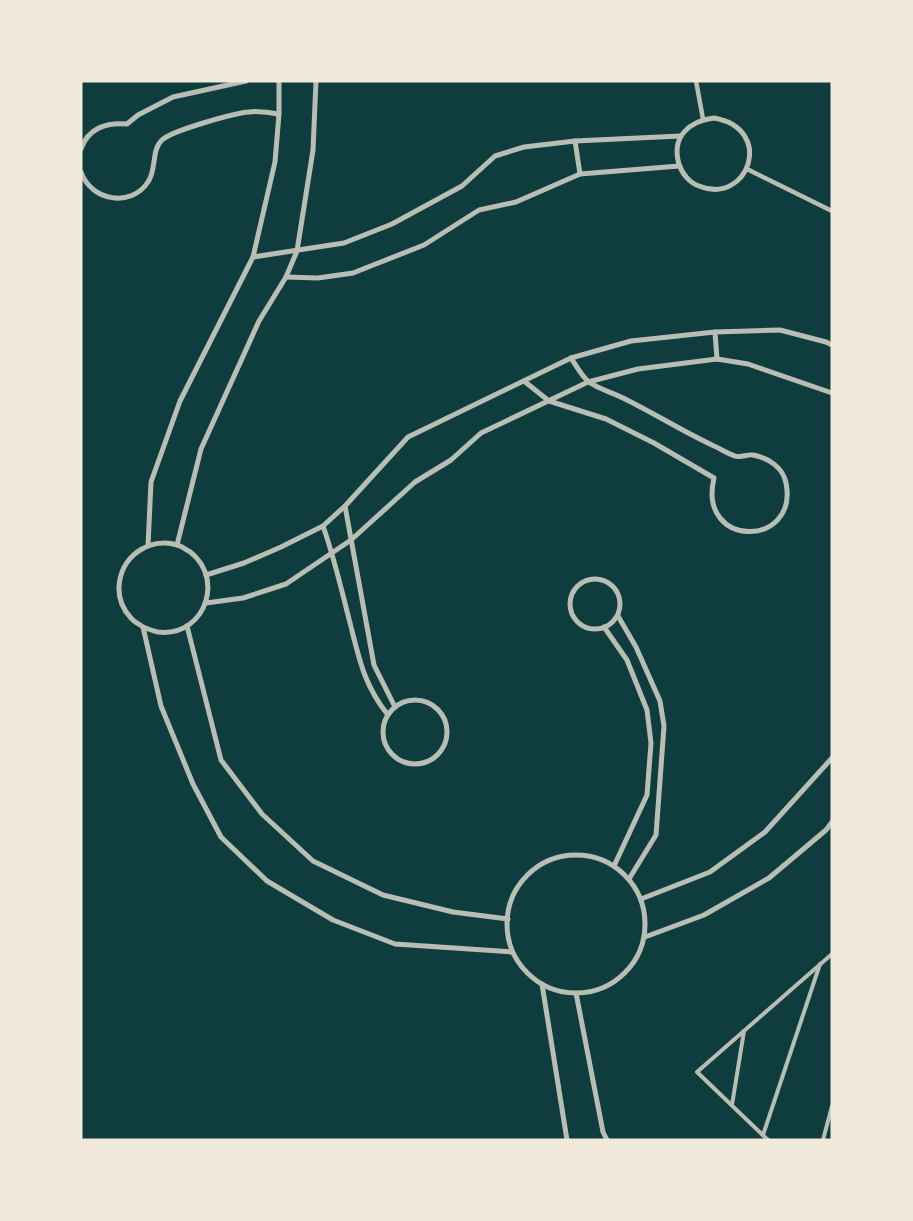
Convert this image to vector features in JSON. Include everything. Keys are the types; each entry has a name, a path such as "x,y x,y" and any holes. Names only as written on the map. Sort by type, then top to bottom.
{"street":[{"path":"81,149 83,142 91,133 102,126 114,122 126,124 138,115 173,97 246,81"},
{"path":"148,546 151,482 180,401 253,257 275,162 279,114 279,81"},
{"path":"177,545 201,449 259,321 286,277 297,251 313,150 316,81"},
{"path":"696,81 703,119"},
{"path":"81,172 83,179 91,188 102,195 126,198 138,193 154,173 155,149 162,139 194,126 250,111 279,114"},
{"path":"703,119 726,120 736,125 744,134 749,145 750,157 740,179 730,186 718,190 706,189 695,185 679,166 677,155 680,136 692,124 703,119"},
{"path":"253,257 344,243 392,224 462,186 496,156 524,147 575,141 680,136"},
{"path":"575,141 580,174"},
{"path":"286,277 318,278 353,273 424,245 479,210 516,202 580,174 679,166"},
{"path":"746,168 832,211"},
{"path":"206,575 244,563 282,547 323,526 345,506 408,437 571,358 631,342 715,332 780,330 832,345"},
{"path":"715,332 717,359"},
{"path":"524,381 549,401 606,419 654,443 714,478 710,491 712,504 718,516 728,526 740,531 754,532 766,528 782,514 786,508 788,493 785,479 777,466 765,458 751,455 737,457 690,435 627,399 588,382 571,358"},
{"path":"206,603 244,598 286,584 333,554 415,482 451,460 481,433 588,382 638,369 717,359 748,364 832,394"},
{"path":"345,506 374,665 395,707"},
{"path":"323,526 333,554 363,674 375,699 388,715"},
{"path":"163,543 177,545 190,551 200,561 206,575 208,589 206,603 198,616 187,626 173,631 158,632 143,627 131,618 123,606 119,591 120,576 126,563 136,553 148,546 163,543"},
{"path":"593,578 608,582 619,593 618,616 612,623 596,629 587,628 579,624 573,617 570,608 573,591 578,584 593,578"},
{"path":"618,616 636,647 660,700 664,726 656,835 629,879"},
{"path":"187,626 221,760 262,814 313,861 383,895 453,912 508,919"},
{"path":"143,627 161,706 193,784 221,837 266,882 333,920 395,944 512,952"},
{"path":"604,627 627,660 648,710 651,743 647,795 614,866"},
{"path":"415,700 435,706 444,719 448,734 446,744 440,754 422,764 411,764 396,758 386,746 383,736 384,725 388,715 395,707 404,702 415,700"},
{"path":"641,899 710,872 765,832 832,758"},
{"path":"645,937 704,915 769,878 826,830 832,822"},
{"path":"572,855 594,857 614,866 629,879 641,899 646,918 645,937 636,959 621,977 600,989 576,993 558,991 542,984 524,970 512,952 507,931 508,909 517,888 531,871 550,860 572,855"},
{"path":"542,984 567,1140"},
{"path":"576,993 603,1132 607,1140"}],"lane":[{"path":"768,1140 697,1072 832,954"},
{"path":"763,1135 820,964"},
{"path":"732,1105 744,1031"},
{"path":"823,1140 832,1106"}]}
